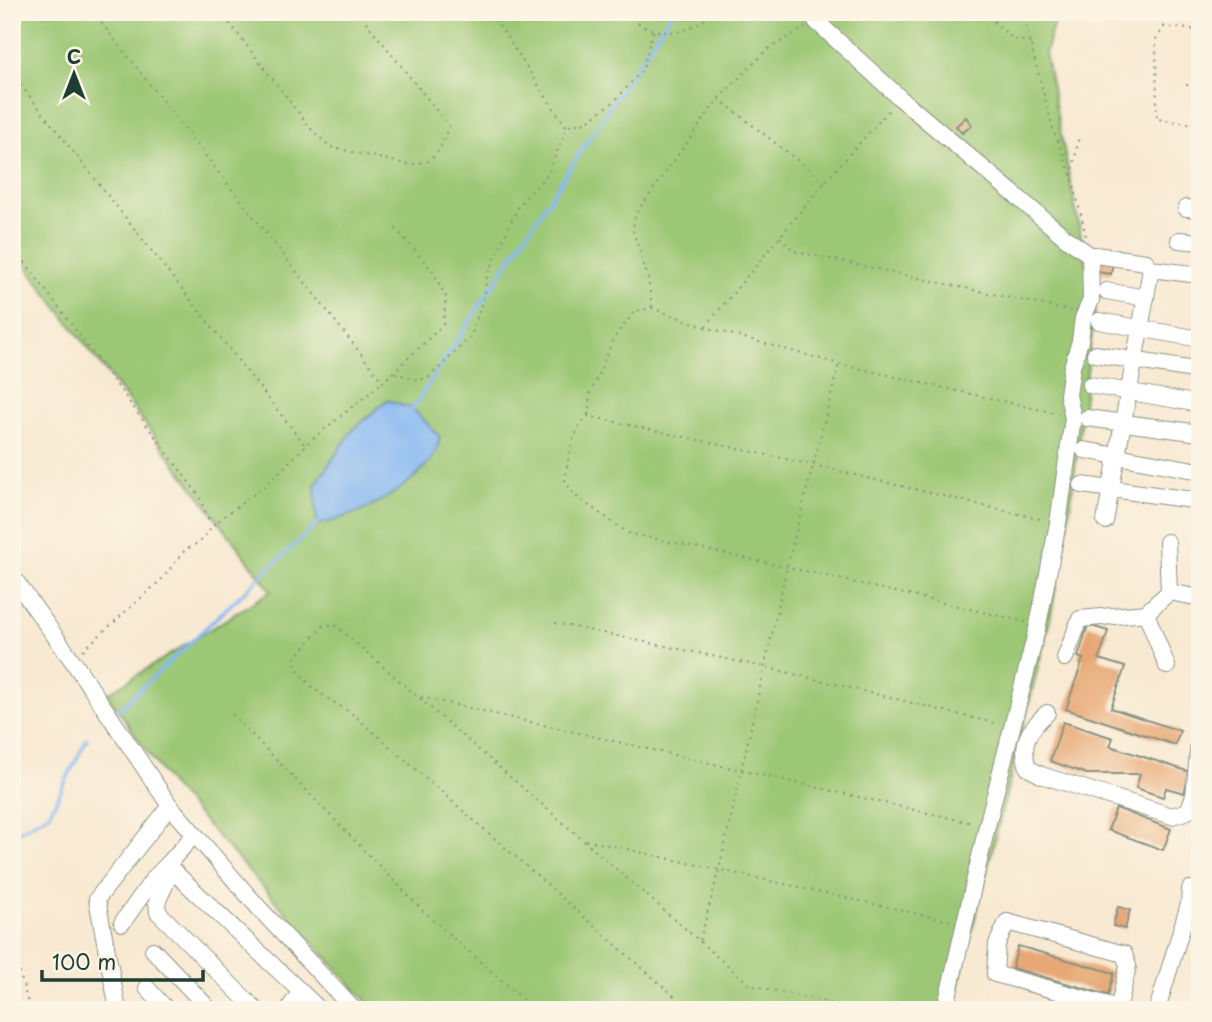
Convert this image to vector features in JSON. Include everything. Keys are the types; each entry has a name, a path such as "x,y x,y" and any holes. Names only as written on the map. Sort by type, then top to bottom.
{"street":[{"path":"816,21 900,98 1067,239 1093,255 1146,262 1151,269 1105,521"},
{"path":"1179,240 1200,242"},
{"path":"945,1010 987,827 1038,625 1080,418 1068,395 1072,367 1080,341 1091,319 1093,255"},
{"path":"1151,269 1200,275"},
{"path":"1106,291 1146,298"},
{"path":"1091,319 1200,339"},
{"path":"1095,354 1200,370"},
{"path":"1090,385 1200,404"},
{"path":"1080,418 1200,433"},
{"path":"1084,450 1200,471"},
{"path":"1082,485 1200,501"},
{"path":"1065,658 1080,619 1146,613 1169,592 1167,542"},
{"path":"12,576 170,806 337,1003 354,1010"},
{"path":"1169,592 1200,598"},
{"path":"1146,613 1167,666"},
{"path":"1047,713 1031,727 1024,754 1028,768 1041,775 1172,816 1188,811 1194,796 1200,731"},
{"path":"118,1010 97,899 170,806"},
{"path":"194,835 170,867 157,902 158,912 256,1010"},
{"path":"122,923 154,878 170,867"},
{"path":"170,867 320,1010"},
{"path":"1157,1010 1189,904 1190,889"},
{"path":"1007,922 1124,954 1128,966 1119,1009 995,974 997,944 1007,922"},
{"path":"153,950 210,1010"},
{"path":"147,988 167,1010"},
{"path":"288,1010 301,991"}],"path":[{"path":"93,12 383,382"},
{"path":"221,12 311,129 330,147 410,165 430,161 440,148 449,126 358,12"},
{"path":"489,12 567,127"},
{"path":"629,12 633,21 653,31 682,31 716,12"},
{"path":"768,12 781,12 803,20 816,21"},
{"path":"983,12 1013,39 1031,43"},
{"path":"1022,12 1053,129 1072,177 1093,255"},
{"path":"1160,12 1164,27 1156,39 1157,119 1200,127"},
{"path":"652,308 648,278 633,231 635,215 718,99 768,50 816,21"},
{"path":"1164,27 1200,30"},
{"path":"567,127 586,122 615,101 643,69 653,31"},
{"path":"12,74 305,445"},
{"path":"1186,85 1200,85"},
{"path":"705,327 825,182 900,98"},
{"path":"718,99 825,182"},
{"path":"393,373 419,380 430,377 471,336 485,293 486,278 517,206 548,174 567,127"},
{"path":"1072,177 1079,135"},
{"path":"72,660 162,579 185,550 201,542 214,524 265,486 305,445 383,382 443,325 446,296 432,270 395,228"},
{"path":"780,237 794,251 1068,309 1091,319"},
{"path":"12,245 198,494 209,520"},
{"path":"1038,625 628,533 574,495 565,480 569,456 576,428 588,416 590,394 614,338 635,311 652,308 705,327 839,364 1080,418"},
{"path":"700,941 719,870 787,567 839,364"},
{"path":"588,416 813,465 1058,523"},
{"path":"555,623 765,667 1013,727"},
{"path":"690,1010 355,716 306,682 298,672 294,659 323,626 334,624 750,985 860,1010"},
{"path":"418,697 987,827"},
{"path":"232,714 425,912 535,1010"},
{"path":"583,840 964,924"},
{"path":"12,945 30,1010"},
{"path":"675,1010 681,1003"}],"green space":[{"path":"12,12 1057,12 1045,53 1095,308 1068,524 1050,619 952,1010 374,1010 170,784 107,694 271,591 12,247"}],"water":[{"path":"387,400 413,409 440,437 434,455 410,481 381,501 317,525 315,485 352,431"}],"building":[{"path":"966,117 972,125 962,133 956,126"},
{"path":"1099,258 1113,260 1111,274 1097,272"},
{"path":"1088,625 1108,631 1099,659 1125,667 1111,708 1180,731 1175,745 1066,709 1083,659 1078,657"},
{"path":"1063,722 1113,738 1110,746 1190,772 1184,793 1166,788 1163,797 1136,788 1140,774 1087,774 1050,761"},
{"path":"1116,808 1171,829 1163,850 1108,830"},
{"path":"1118,907 1130,910 1125,929 1113,926"},
{"path":"1018,946 1114,973 1108,995 1012,968"}],"waterway":[{"path":"411,411 672,12"},
{"path":"116,712 319,522"},
{"path":"12,835 49,814 87,739"}]}
